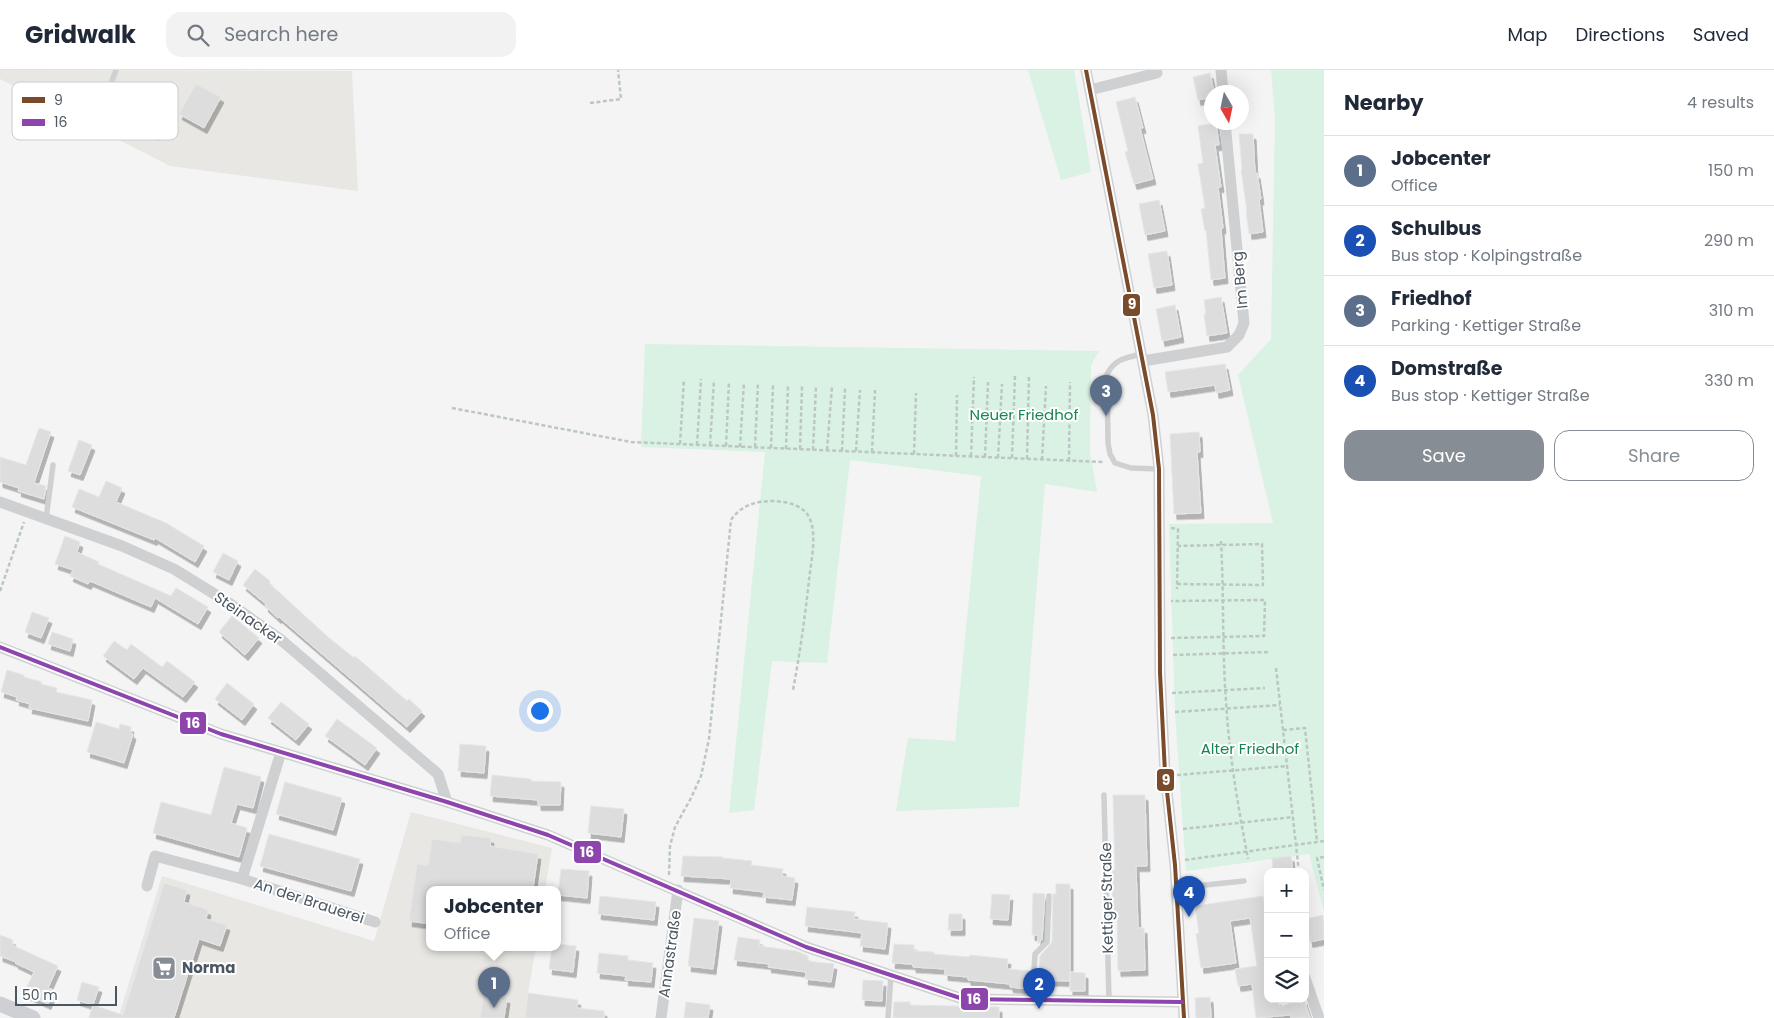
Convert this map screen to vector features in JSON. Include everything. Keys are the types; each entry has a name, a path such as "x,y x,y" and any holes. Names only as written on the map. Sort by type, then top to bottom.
{"main road":[{"path":"0,1004 33,1018"}],"street":[{"path":"1086,70 1153,415 1159,469 1160,673 1165,773 1176,888 1184,1018"},
{"path":"1090,90 1157,73 1156,70"},
{"path":"1221,70 1222,85"},
{"name":"Im Berg","path":"1142,357 1227,347 1239,335 1244,323 1227,130"},
{"name":"Steinacker","path":"0,502 122,546 174,569 229,603 280,639 438,774 447,802"},
{"path":"1,651 221,734 447,802 548,835 806,947 963,999 1182,1002"},
{"name":"An der Brauerei","path":"242,880 281,752"},
{"name":"An der Brauerei","path":"147,886 155,856 242,880 375,922"},
{"name":"Annastraße","path":"661,1018 674,889"},
{"path":"1309,989 1319,1018"}],"lane":[{"path":"112,82 116,70"},
{"path":"1142,357 1123,358 1113,364 1107,374 1108,443 1110,454 1115,463 1131,468 1159,469"},
{"path":"46,519 53,465"},
{"name":"Kettiger Straße","path":"1104,795 1109,1001"},
{"path":"1176,888 1244,882"},
{"path":"1032,1000 1034,954 1047,942 1049,896"},
{"path":"888,1018 891,975"}],"path":[{"path":"590,103 621,99 618,70"},
{"path":"1012,458 1015,375"},
{"path":"1027,459 1029,375"},
{"path":"971,456 974,377"},
{"path":"680,444 684,378"},
{"path":"697,445 701,379"},
{"path":"710,446 714,380"},
{"path":"726,446 729,382"},
{"path":"740,446 744,382"},
{"path":"985,457 988,382"},
{"path":"1069,461 1070,382"},
{"path":"755,447 758,383"},
{"path":"771,448 773,384"},
{"path":"998,458 1002,384"},
{"path":"786,449 788,385"},
{"path":"800,449 802,386"},
{"path":"813,450 816,386"},
{"path":"1042,460 1046,386"},
{"path":"827,450 832,387"},
{"path":"842,451 845,388"},
{"path":"856,451 860,390"},
{"path":"872,452 875,390"},
{"path":"914,454 916,393"},
{"path":"956,456 957,395"},
{"path":"452,408 631,442 1115,463"},
{"path":"674,889 670,846 675,827 701,776 709,739 731,520 736,512 756,503 775,501 794,504 805,510 810,520 813,534 812,558 793,690"},
{"path":"0,591 28,512"},
{"path":"1160,528 1178,529 1177,589"},
{"path":"1221,540 1224,585 1226,708 1232,770 1248,859"},
{"path":"1177,584 1263,585 1264,565 1262,544 1178,546"},
{"path":"1171,601 1265,600 1264,636 1171,638"},
{"path":"1171,656 1268,652"},
{"path":"1276,668 1299,868"},
{"path":"1172,693 1265,688"},
{"path":"1173,712 1280,705"},
{"path":"1283,730 1305,728 1317,842"},
{"path":"1178,775 1287,766"},
{"path":"1181,829 1293,817"},
{"path":"1183,860 1324,841"},
{"path":"1324,857 1317,858 1324,890"}],"shaded area":[{"path":"0,70 352,71 358,191 170,166 119,140 178,140 178,82 12,82 12,85 0,79"},
{"path":"411,812 552,848 546,886 426,886 426,951 535,951 528,993 578,1000 576,1018 118,1018 162,876 374,941"}],"green space":[{"path":"1028,70 1074,70 1091,172 1061,180"},
{"name":"Alter Friedhof","path":"1271,70 1324,70 1324,912 1309,854 1186,871 1175,713 1169,524 1273,523 1238,375 1271,339 1275,118"},
{"name":"Neuer Friedhof","path":"645,344 1099,351 1091,365 1090,452 1097,492 1045,484 1019,807 896,811 908,738 955,741 981,476 850,460 827,663 772,661 754,810 729,813 765,452 641,447"}],"building":[{"path":"1210,73 1213,85 1204,85 1204,99 1198,100 1193,77"},
{"path":"196,84 221,97 204,128 179,114"},
{"path":"1135,97 1143,128 1140,128 1153,179 1134,184 1125,152 1128,151 1116,102"},
{"path":"1204,125 1204,130 1217,130 1219,145 1215,145 1221,187 1218,187 1223,228 1221,229 1225,278 1211,280 1206,230 1201,209 1205,208 1198,164 1203,163 1198,126"},
{"path":"1239,134 1253,134 1255,173 1257,173 1261,199 1259,200 1263,232 1249,234 1241,170"},
{"path":"1159,200 1165,231 1145,235 1139,204"},
{"path":"1167,251 1172,285 1154,288 1148,254"},
{"path":"1221,297 1227,333 1207,336 1204,300"},
{"path":"1175,305 1181,337 1162,341 1156,309"},
{"path":"1225,364 1230,390 1216,393 1215,385 1168,392 1165,372"},
{"path":"39,428 51,432 34,483 46,486 44,499 18,491 19,488 0,482 0,457 26,465"},
{"path":"1199,432 1200,452 1197,452 1201,513 1174,514 1170,434"},
{"path":"79,440 92,445 80,475 68,471"},
{"path":"106,481 122,488 116,502 166,523 204,546 195,562 155,538 154,540 72,507 79,489 99,497"},
{"path":"65,536 80,542 77,552 99,562 98,564 171,596 176,588 208,607 198,624 155,598 151,607 90,581 88,584 70,576 73,570 55,564"},
{"path":"223,553 238,561 229,580 213,572"},
{"path":"255,569 328,637 354,658 355,656 407,701 409,699 422,711 407,727 278,618 265,606 266,604 243,585"},
{"path":"32,612 49,618 41,638 25,632"},
{"path":"232,616 259,638 245,655 219,632"},
{"path":"52,632 73,639 70,651 48,644"},
{"path":"114,641 127,650 131,644 162,667 167,661 195,682 183,697 143,668 134,679 103,656"},
{"path":"7,670 42,682 41,684 57,688 56,692 92,700 88,721 29,708 30,704 16,700 17,697 1,692"},
{"path":"227,683 254,704 242,720 215,699"},
{"path":"281,702 309,724 296,740 268,718"},
{"path":"337,719 377,748 365,765 325,736"},
{"path":"96,722 119,729 120,724 131,727 130,732 133,734 124,763 87,752"},
{"path":"460,744 486,746 484,773 458,771"},
{"path":"224,767 261,777 253,808 237,804 231,823 247,828 239,857 153,833 161,802 211,815"},
{"path":"492,775 531,779 531,781 561,782 560,805 538,805 538,800 490,796"},
{"path":"285,782 342,798 333,830 276,814"},
{"path":"1113,795 1145,795 1147,866 1136,866 1138,928 1144,928 1145,970 1118,971 1117,912 1113,912 1112,870 1115,870"},
{"path":"591,806 624,809 621,837 588,833"},
{"path":"269,834 360,859 351,891 260,866"},
{"path":"461,835 491,838 490,846 538,854 533,886 426,886 426,923 409,921 417,864 428,866 432,839 460,843"},
{"path":"683,856 723,857 752,861 751,865 783,869 782,876 795,878 792,900 763,897 764,892 730,888 731,879 681,876"},
{"path":"1291,856 1292,868 1273,868 1272,858"},
{"path":"561,869 589,871 587,898 561,895 561,886 559,886"},
{"name":"Norma","path":"164,883 187,890 184,902 208,910 206,919 227,925 220,946 199,939 174,1018 89,1018 93,1005 123,1015"},
{"path":"1056,884 1070,884 1070,981 1038,980 1040,956 1052,942 1053,894 1056,894"},
{"path":"1033,893 1045,894 1042,940 1038,944 1038,935 1032,935"},
{"path":"992,894 1010,895 1008,920 990,919"},
{"path":"600,896 656,902 654,920 598,914"},
{"path":"1263,896 1264,1003 1278,1003 1279,1007 1292,1003 1305,1003 1310,1018 1291,1018 1290,1015 1256,1018 1252,984 1238,986 1235,969 1257,966 1250,918 1230,921 1236,963 1201,968 1196,934 1199,933 1195,906"},
{"path":"807,907 855,912 854,919 888,923 885,949 860,946 862,933 805,926"},
{"path":"949,914 962,914 962,930 948,930"},
{"path":"1323,915 1324,939 1310,942 1309,918"},
{"path":"694,918 719,921 713,969 688,966"},
{"path":"0,935 13,940 12,945 58,966 48,988 54,990 48,1004 24,993 34,972 0,956"},
{"path":"738,937 760,940 759,946 796,951 808,956 808,961 834,964 831,982 805,979 806,972 768,967 769,964 734,960"},
{"path":"561,944 576,946 573,972 549,969 551,951 561,951"},
{"path":"894,944 914,945 914,951 934,952 934,954 1008,959 1007,969 1029,971 1028,989 1010,987 1010,984 968,980 968,977 945,975 945,969 913,967 913,964 892,963"},
{"path":"599,953 628,956 628,960 653,963 651,982 625,980 626,976 597,973"},
{"path":"1070,972 1085,973 1085,991 1070,991"},
{"path":"863,980 883,981 882,1001 862,1000"},
{"path":"82,982 99,987 93,1005 77,1000"},
{"path":"528,993 578,1000 577,1008 604,1011 604,1018 525,1018"},
{"path":"484,994 507,998 504,1018 480,1018"},
{"path":"1210,997 1211,1018 1196,1018 1195,998"},
{"path":"686,1002 710,1005 708,1018 684,1018"},
{"path":"894,1002 910,1002 910,1005 999,1007 999,1018 893,1018"}],"transit line":[{"name":"9","path":"1086,70 1153,415 1159,469 1160,673 1165,773 1175,865 1184,1018"},
{"name":"16","path":"0,647 221,734 447,802 548,835 806,947 963,999 1182,1002"}],"place":[{"name":"Friedhof","path":"1106,416"},
{"name":"Domstraße","path":"1189,917"},
{"name":"Norma","path":"164,968"},
{"name":"Jobcenter","path":"494,1008"},
{"name":"Schulbus","path":"1039,1009"}]}
